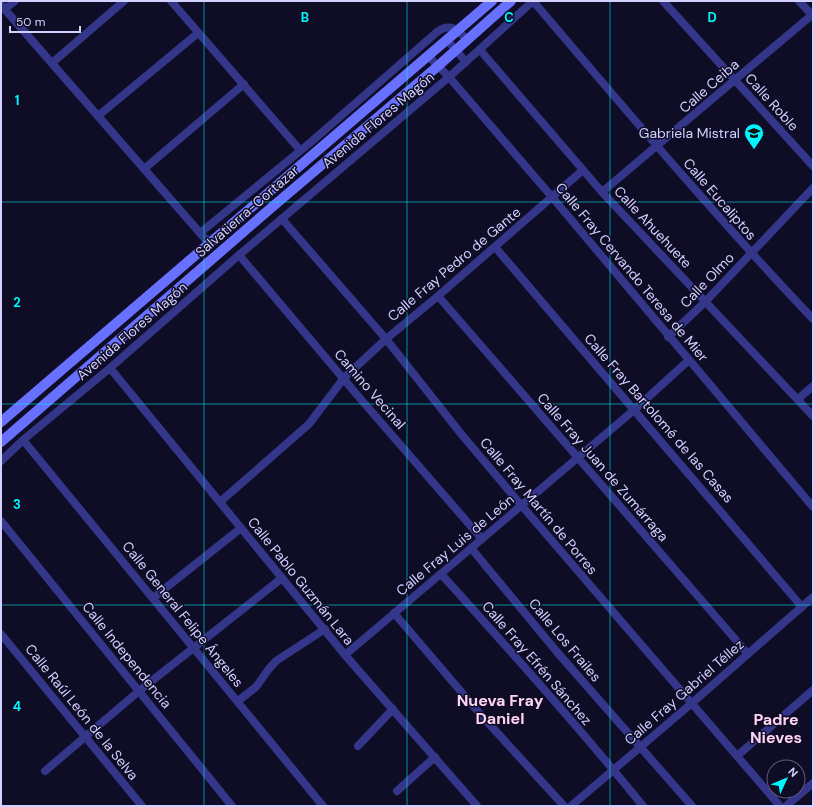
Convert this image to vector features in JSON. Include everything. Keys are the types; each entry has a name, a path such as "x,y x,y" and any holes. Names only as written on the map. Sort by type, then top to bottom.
{"main road":[{"name":"Salvatierra-Cortazar","path":"2,419 209,243 315,145 428,56 492,1"},
{"name":"Salvatierra-Cortazar","path":"1,442 271,208 438,66 511,1"}],"street":[{"path":"15,1 3,7 209,243"},
{"path":"52,63 124,1"},
{"path":"171,1 300,150"},
{"name":"Avenida Flores Magón","path":"1,461 23,440 110,368 449,77 533,1"},
{"name":"Calle Eucaliptos","path":"533,1 657,147 750,253 813,319"},
{"name":"Calle Roble","path":"663,1 813,166"},
{"path":"800,1 813,15"},
{"name":"Calle Ceiba","path":"602,192 813,15"},
{"path":"200,233 300,150 315,145 437,32 446,27 451,27 458,30 467,40"},
{"path":"98,116 198,33"},
{"path":"447,40 466,62"},
{"name":"Calle Ahuehuete","path":"480,50 602,192 813,416"},
{"name":"Calle Fray Cervando Teresa de Mier","path":"428,56 449,77 552,197 813,508"},
{"path":"144,169 244,84"},
{"name":"Calle Fray Pedro de Gante","path":"220,502 309,424 344,378 386,339 438,296 583,170"},
{"name":"Calle Olmo","path":"668,337 705,302 813,188"},
{"name":"Calle Fray Martín de Porres","path":"282,219 386,339 462,435 522,506 780,806"},
{"name":"Calle Fray Bartolomé de las Casas","path":"495,247 802,606"},
{"name":"Camino Vecinal","path":"240,255 482,539"},
{"name":"Calle Fray Juan de Zumárraga","path":"438,296 748,654"},
{"name":"Calle Fray Luis de León","path":"345,655 634,410 689,360"},
{"name":"Calle Pablo Guzmán Lara","path":"110,368 345,655 477,806"},
{"path":"798,399 813,386"},
{"name":"Calle General Felipe Ángeles","path":"23,440 323,806"},
{"name":"Calle Independencia","path":"1,521 232,806"},
{"path":"153,598 241,528"},
{"name":"Calle Los Frailes","path":"471,548 558,652 692,806"},
{"name":"Calle Fray Efrén Sánchez","path":"441,574 614,770 643,806"},
{"path":"45,771 139,691 282,578"},
{"name":"Calle Fray Gabriel Téllez","path":"571,806 813,597"},
{"path":"394,613 481,714 564,806"},
{"path":"238,701 256,687 272,665 324,629"},
{"name":"Calle Raúl León de la Selva","path":"1,634 142,806"},
{"path":"737,756 813,690"},
{"path":"358,746 393,709"},
{"path":"397,791 435,757"},
{"path":"786,806 813,783"}],"place":[{"name":"Gabriela Mistral","path":"754,150"}],"district":[{"name":"Nueva Fray Daniel","path":"500,709"},
{"name":"Padre Nieves","path":"776,728"}]}
